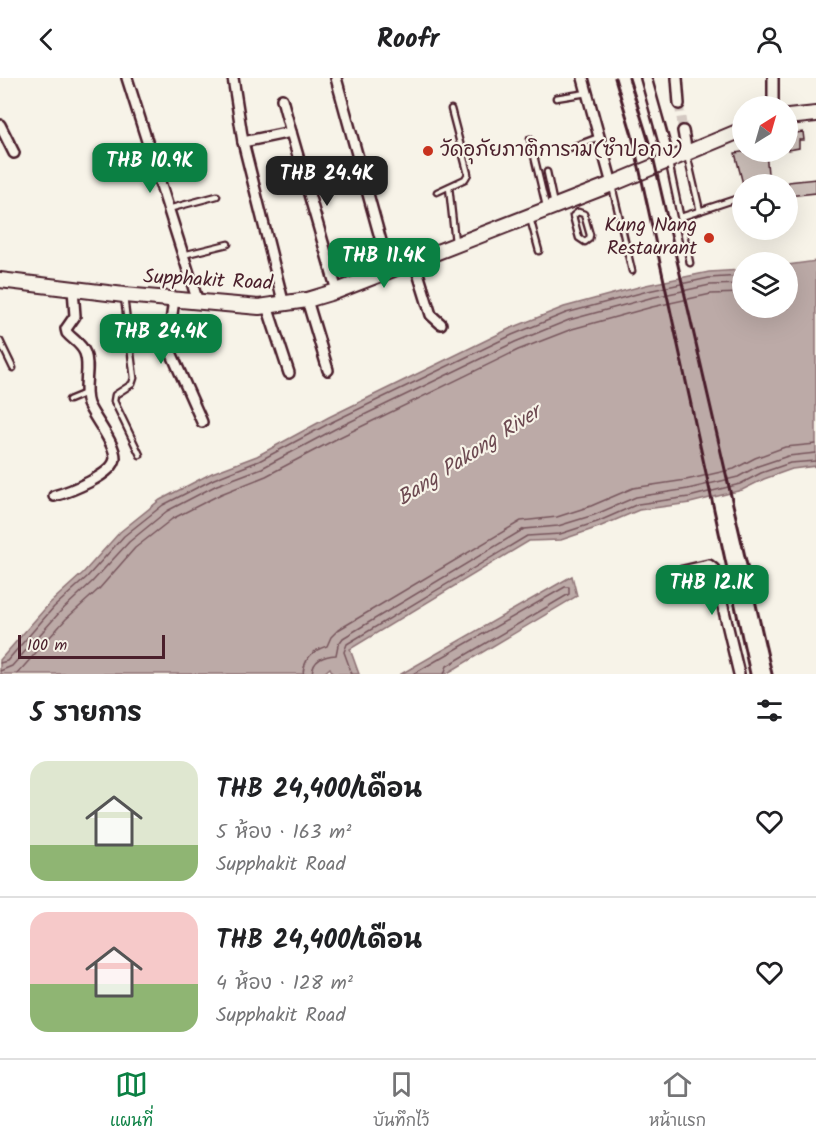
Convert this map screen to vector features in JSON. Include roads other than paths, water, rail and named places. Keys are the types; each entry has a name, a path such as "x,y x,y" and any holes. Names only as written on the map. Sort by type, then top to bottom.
{"main road":[{"path":"798,116 816,114"},
{"name":"Supphakit Road","path":"0,280 198,302 284,305 337,291 414,260 454,234 529,216 550,208 577,205 612,184 732,134"}],"street":[{"path":"127,78 198,302"},
{"path":"233,78 243,142 284,305"},
{"path":"336,78 389,270"},
{"path":"583,78 612,184"},
{"path":"646,78 669,160"},
{"path":"676,78 679,104"},
{"path":"773,78 773,96"},
{"path":"282,99 337,291"},
{"path":"0,125 14,153"},
{"path":"683,131 687,153"},
{"path":"243,142 291,132"},
{"path":"414,260 431,315 441,324"},
{"path":"54,496 74,490 97,478 112,465 115,458 112,447 88,404 85,352 66,333 66,329 75,316 73,289"},
{"path":"174,299 169,337 170,350 202,422"},
{"path":"307,300 328,370"},
{"path":"267,306 288,373"},
{"path":"675,573 709,565 714,569 739,674"}],"lane":[{"path":"556,98 587,93"},
{"path":"437,192 465,179 468,174 451,109"},
{"path":"567,149 599,137"},
{"path":"530,139 550,208"},
{"path":"687,153 700,211"},
{"path":"669,160 690,263"},
{"path":"547,172 550,208"},
{"path":"612,184 632,271"},
{"path":"449,187 454,234"},
{"path":"168,209 217,195"},
{"path":"681,217 732,200"},
{"path":"577,205 584,214 590,235 585,242 579,238 573,216 577,205"},
{"path":"529,216 538,251"},
{"path":"183,255 228,244"},
{"path":"124,295 134,378 132,384 115,396 114,401 140,455"},
{"path":"0,341 13,368"},
{"path":"69,400 86,393"}],"water":[{"name":"Bang Pakong River","path":"816,261 816,466 792,469 742,490 690,503 639,510 561,540 529,541 350,649 359,674 333,674 330,668 323,674 0,674 0,660 50,603 83,573 120,532 160,500 212,473 257,456 329,417 509,329 564,307 646,285 709,272 732,271 732,318 798,318 798,264"},
{"path":"572,576 577,596 446,674 401,674"}],"tunnel":[{"path":"679,104 683,131"}],"railway":[{"path":"615,78 632,135 750,674"},
{"path":"629,78 652,152 772,674"}],"place":[{"name":"วัดอุภัยภาติการาม(ซำปอกง)","path":"428,151"},
{"name":"Kung Nang Restaurant","path":"709,238"}]}
